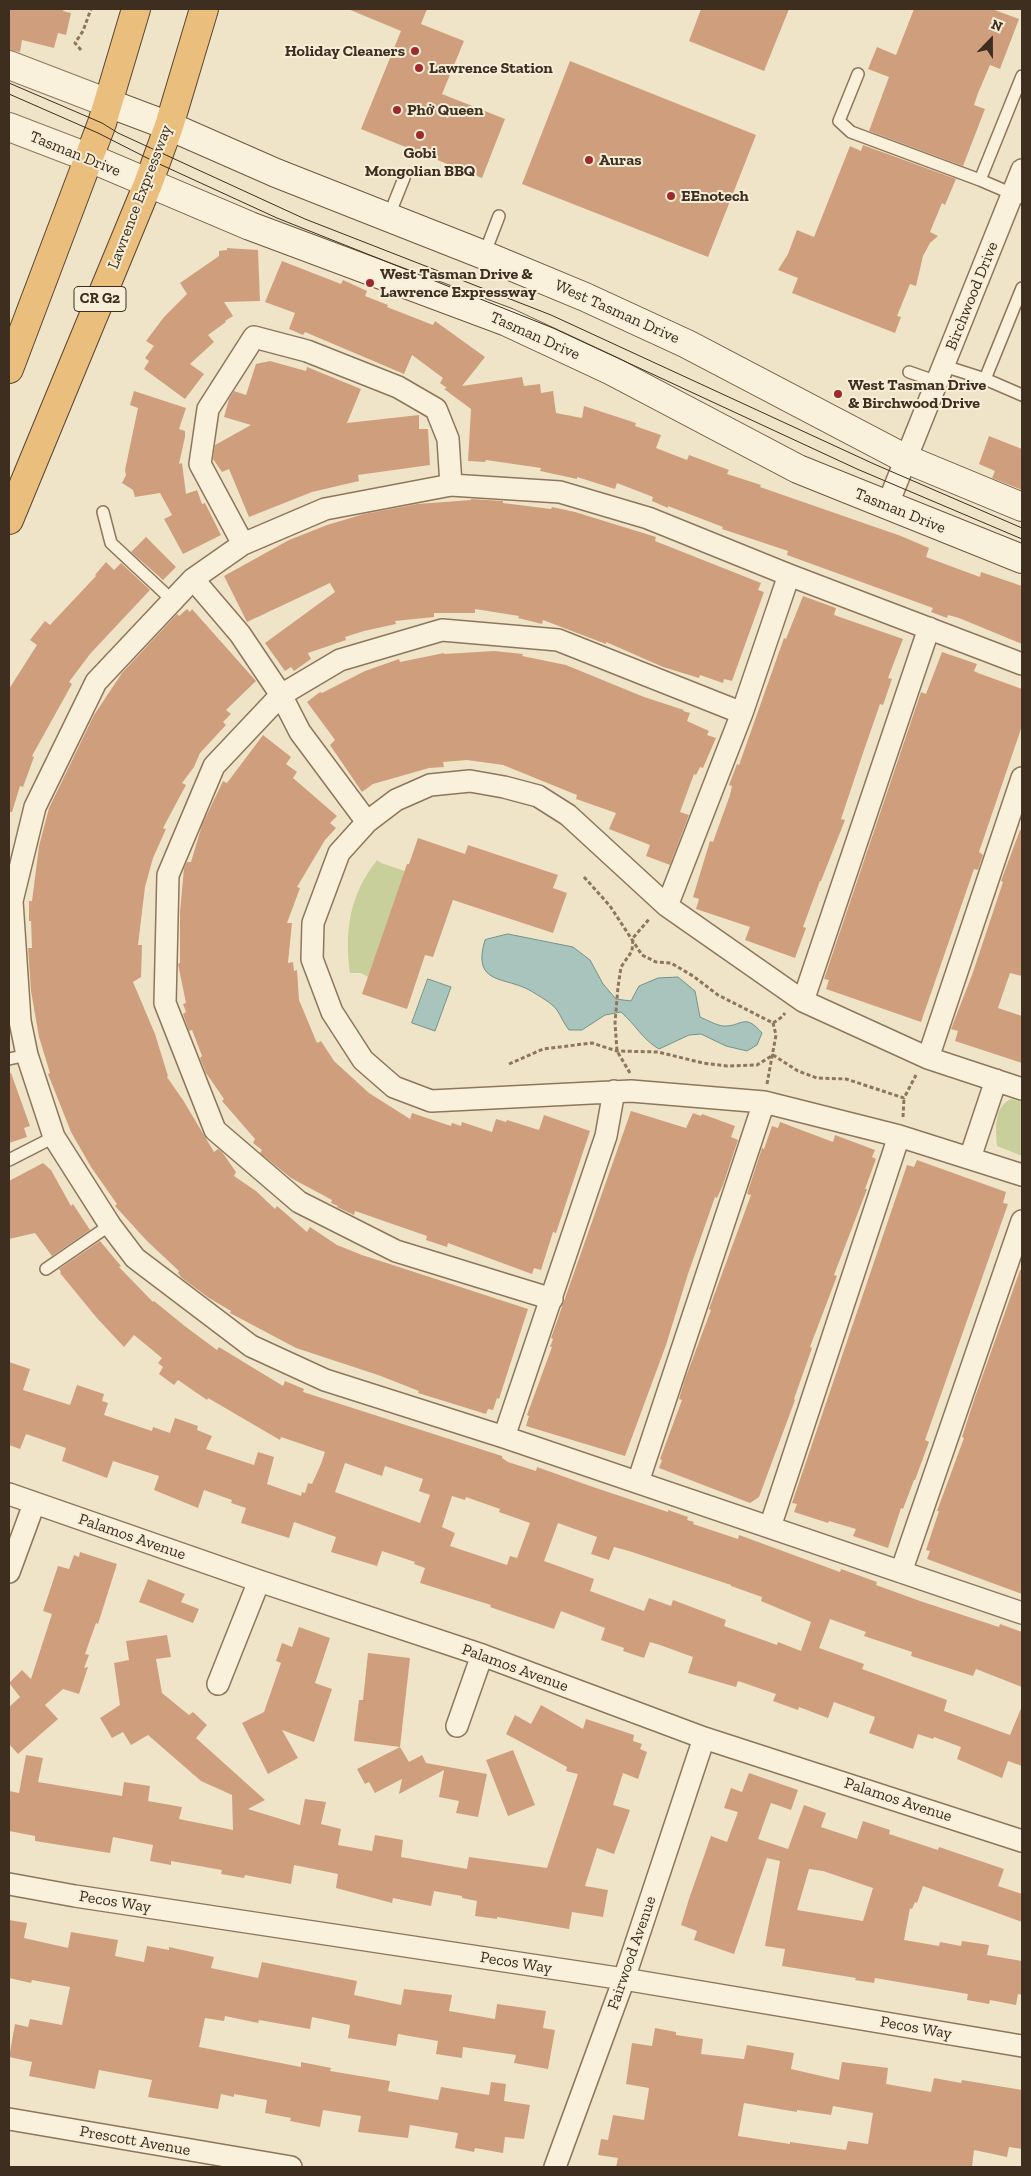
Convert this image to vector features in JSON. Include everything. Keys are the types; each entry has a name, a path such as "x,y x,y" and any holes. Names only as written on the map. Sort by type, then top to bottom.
{"highway":[{"path":"9,369 90,158 136,9"},
{"name":"Lawrence Expressway","path":"9,520 148,184 169,126 204,9"}],"main road":[{"path":"9,66 169,126 276,173 484,254"},
{"name":"Tasman Drive","path":"9,127 90,158 148,184 313,250 515,326 612,371 798,469 1022,559"},
{"name":"West Tasman Drive","path":"484,254 687,344 906,459"},
{"path":"906,459 1022,507"}],"street":[{"name":"Birchwood Drive","path":"888,506 941,374 1017,196 1022,170"},
{"path":"243,544 200,464 208,409 254,336 307,351 398,387 436,409 448,439 450,485"},
{"path":"1022,664 789,575 648,518 560,492 450,485 325,509 243,544 193,579 96,682 35,808 12,901 20,1021 18,1057 54,1137 110,1225 135,1258 251,1346 325,1380 504,1437 1022,1613"},
{"path":"665,904 742,713 789,575"},
{"path":"193,579 240,634 281,695 300,732 368,822"},
{"path":"798,998 929,628"},
{"path":"552,1299 396,1251 299,1202 215,1130 165,1003 168,875 214,766 281,695 340,660 442,630 558,640 742,713"},
{"path":"927,1057 1022,778"},
{"path":"1022,1089 927,1057 798,998 665,904 568,814 538,796 530,794 470,781 430,785 396,800 368,822 339,853 313,924 312,959 332,1012 363,1060 394,1087 431,1101 622,1091 764,1102 899,1136 1022,1176"},
{"path":"970,1158 996,1080"},
{"path":"504,1437 622,1091"},
{"path":"638,1482 764,1102"},
{"path":"770,1527 899,1136"},
{"path":"901,1572 1022,1221"},
{"name":"Palamos Avenue","path":"9,1494 259,1581 482,1655 704,1738 1022,1841"},
{"path":"9,1572 34,1504"},
{"path":"218,1684 259,1581"},
{"path":"457,1726 482,1655"},
{"name":"Fairwood Avenue","path":"555,2167 624,1979 704,1738"},
{"name":"Pecos Way","path":"9,1884 624,1979 1022,2046"},
{"name":"Prescott Avenue","path":"9,2119 291,2167"}],"lane":[{"path":"858,74 839,121 851,132 980,180 1017,196"},
{"path":"980,180 1022,76"},
{"path":"388,218 404,178"},
{"path":"484,254 499,216"},
{"path":"985,380 1022,288"},
{"path":"909,372 985,380 1022,395"},
{"path":"102,512 111,543 172,600"},
{"path":"9,1160 54,1137"},
{"path":"46,1269 110,1225"}],"path":[{"path":"81,50 75,43 83,31 91,9"},
{"path":"584,877 610,906 633,938 642,955 656,962 671,963 693,976 718,995 773,1023 776,1035 764,1102"},
{"path":"622,1091 630,1074 617,1051 615,1023 621,967 632,951 633,938 665,904"},
{"path":"773,1023 782,1017 798,998"},
{"path":"508,1064 543,1049 592,1043 617,1051 658,1052 703,1063 727,1066 756,1065 773,1055"},
{"path":"773,1055 798,1071 817,1078 846,1079 904,1098 927,1057"}],"green space":[{"path":"377,860 405,871 368,977 361,973 350,973 348,957 349,928 355,900 368,873"},
{"path":"1011,1099 1022,1102 1022,1156 997,1146 996,1126 998,1113 1005,1103"}],"water":[{"path":"508,934 573,947 590,960 603,984 616,999 631,1001 639,986 658,978 678,977 695,991 700,1017 723,1026 743,1022 751,1023 762,1033 757,1045 747,1051 726,1046 701,1034 689,1035 659,1049 648,1041 621,1012 605,1015 582,1030 569,1030 555,1007 549,1002 521,986 493,977 487,972 483,965 482,955 485,940"},
{"path":"428,979 451,987 435,1031 412,1023"}],"building":[{"path":"9,9 64,9 63,11 71,13 66,35 58,33 54,48 22,40 20,52 9,50"},
{"name":"Lawrence Station","path":"348,9 427,9 421,24 464,41 442,94 505,119 482,178 361,129 401,31"},
{"path":"701,9 789,9 764,71 689,41"},
{"path":"914,9 992,9 1019,19 1000,69 990,65 978,93 974,105 985,109 963,166 869,131 889,77 868,69 877,47 896,55"},
{"path":"570,61 756,135 708,257 522,184"},
{"path":"863,145 956,179 945,205 942,203 930,232 938,236 930,243 923,256 916,286 910,284 897,316 901,317 895,333 792,293 798,278 778,270 788,254 797,230 814,237 850,146 861,151"},
{"path":"227,248 258,250 260,301 224,302 233,316 208,335 214,342 190,364 204,374 185,399 144,369 149,361 145,358 154,346 146,341 164,317 187,294 180,283 219,256 219,251 227,250"},
{"path":"282,261 341,284 343,280 367,291 365,296 388,305 387,307 433,325 435,321 485,357 462,386 522,377 524,386 540,384 541,393 553,391 556,413 582,418 584,406 636,423 635,426 661,435 656,448 687,460 689,455 729,470 727,474 761,485 760,487 901,536 929,548 926,557 980,577 981,572 1022,586 1022,644 959,618 948,615 947,618 931,612 933,608 787,555 788,551 722,529 723,527 668,506 668,508 652,501 653,497 617,483 615,489 577,477 577,479 540,471 541,468 486,460 485,462 468,461 471,409 444,389 447,388 440,383 443,378 412,355 404,374 305,332 303,335 289,329 295,313 265,302"},
{"path":"270,361 306,371 307,367 361,389 347,423 419,415 419,429 428,429 430,465 358,475 359,481 312,492 249,517 229,469 222,472 213,459 215,445 251,425 224,417 229,399 234,391 246,395 256,364"},
{"path":"134,391 186,408 179,429 185,431 185,437 179,464 182,463 186,494 197,490 202,504 205,503 221,535 183,554 164,519 172,515 160,493 135,497 133,490 122,483 126,475 125,470 138,408 130,405"},
{"path":"989,436 1022,449 1022,490 992,478 995,471 979,464"},
{"path":"471,499 503,501 503,503 551,509 552,507 575,512 656,537 655,541 761,583 758,590 764,592 732,681 724,679 723,683 700,675 699,678 663,667 606,642 606,644 543,620 542,624 518,618 519,616 475,609 475,613 434,613 434,617 395,621 396,624 345,637 346,640 308,653 311,659 294,671 291,667 285,671 265,643 335,592 330,583 247,622 224,576 289,540 327,525 364,514 417,504"},
{"path":"146,537 176,567 163,580 131,552"},
{"path":"106,562 114,570 121,563 150,590 90,654 69,682 72,684 32,756 34,757 23,787 20,786 12,812 9,812 9,689 37,645 30,640 45,621 50,625 96,576"},
{"path":"803,596 836,608 834,615 903,639 888,678 892,679 883,705 880,704 841,819 845,820 803,927 806,928 795,958 745,940 750,927 696,909 699,899 693,897 710,841 713,842 730,795 732,786 729,785 737,764 739,765 784,638 786,639"},
{"path":"187,609 190,612 192,609 256,681 226,710 231,714 223,722 226,725 200,753 194,767 182,783 186,785 163,828 166,829 153,858 145,887 138,945 142,945 141,977 133,982 155,1034 167,1077 214,1152 218,1149 222,1152 236,1172 234,1176 256,1191 275,1209 277,1206 307,1232 310,1227 337,1245 362,1255 528,1309 499,1399 497,1398 493,1410 488,1409 486,1414 418,1393 419,1391 378,1375 296,1348 230,1313 231,1311 209,1298 182,1278 178,1273 179,1271 147,1241 115,1206 117,1204 91,1167 71,1132 48,1074 50,1073 39,1037 31,991 28,948 32,948 29,901 32,901 39,846 49,808 94,715 122,673 177,614 179,616"},
{"path":"494,651 523,654 522,656 566,665 644,697 684,710 690,713 687,721 709,731 707,735 716,738 703,768 700,767 696,775 694,774 680,812 689,815 670,865 646,856 650,845 609,829 616,813 576,799 577,795 503,765 467,760 443,762 444,767 429,768 373,784 362,792 330,745 335,740 307,702 320,692 322,693 365,671 399,659 400,662 444,653"},
{"path":"942,652 977,664 974,671 978,673 1022,689 1022,726 979,852 983,855 978,870 974,869 921,1022 826,989 829,980 824,979 921,692 926,694"},
{"path":"263,735 291,757 286,764 297,772 293,778 337,816 330,823 336,828 325,840 297,887 300,888 287,923 292,923 288,963 293,962 294,971 297,970 299,1000 317,1043 321,1041 334,1061 369,1093 410,1119 412,1113 451,1126 452,1123 461,1126 462,1122 492,1132 496,1119 506,1122 507,1120 539,1130 544,1115 590,1131 556,1233 553,1232 541,1270 534,1268 532,1274 448,1243 447,1247 426,1240 427,1236 355,1211 354,1215 337,1207 331,1203 332,1200 291,1178 260,1153 262,1150 253,1143 255,1139 222,1101 224,1099 206,1073 192,1030 189,1031 183,1014 186,1012 183,1004 186,1003 178,964 180,963 180,912 184,868 187,862 191,862 202,825 223,781 227,783"},
{"path":"1020,830 1022,830 1022,976 1010,973 998,1008 1022,1016 1022,1063 955,1041 958,1031 951,1029 972,975 1003,882 1001,881"},
{"path":"418,838 465,854 468,845 558,875 553,888 567,893 553,933 453,900 433,957 425,955 407,1009 362,994 407,864 409,864"},
{"path":"11,1073 30,1126 24,1128 27,1137 9,1143 9,1074"},
{"path":"631,1111 686,1128 693,1113 701,1116 702,1114 735,1126 731,1137 738,1140 723,1185 717,1198 715,1197 666,1345 625,1456 526,1426 529,1416 527,1415 552,1347 550,1347 553,1339 551,1338"},
{"path":"780,1122 833,1142 835,1135 875,1150 872,1157 876,1159 865,1189 867,1189 834,1275 837,1276 810,1347 812,1348 795,1400 759,1497 750,1503 659,1468 662,1460 660,1459 682,1400 679,1399 685,1379 751,1195 747,1194 762,1148 764,1149 772,1126 778,1128"},
{"path":"917,1160 1006,1192 1003,1203 1008,1204 925,1440 929,1442 903,1509 901,1508 888,1548 853,1536 856,1529 829,1521 828,1523 794,1512 797,1504 792,1503 907,1165 914,1167"},
{"path":"43,1163 51,1170 71,1206 73,1204 90,1230 52,1256 35,1233 9,1239 9,1181"},
{"path":"100,1241 121,1266 119,1267 153,1302 217,1350 219,1347 283,1386 285,1381 304,1389 303,1392 502,1456 508,1462 536,1471 537,1467 668,1512 668,1510 688,1517 687,1520 694,1522 693,1524 738,1539 739,1535 840,1572 841,1569 877,1582 876,1585 920,1601 999,1627 1000,1624 1022,1632 1022,1687 976,1669 973,1676 911,1656 912,1652 864,1636 866,1632 830,1619 819,1648 864,1664 862,1669 947,1700 944,1711 1010,1735 1022,1706 1022,1766 1008,1761 1002,1778 957,1759 961,1747 934,1737 933,1739 918,1734 913,1749 869,1733 875,1717 834,1702 828,1718 799,1707 798,1710 773,1701 776,1694 738,1681 736,1687 688,1673 693,1657 660,1645 650,1642 644,1658 623,1651 624,1648 601,1640 605,1628 561,1611 554,1629 490,1607 491,1605 420,1583 425,1568 414,1564 415,1562 382,1551 377,1566 331,1552 336,1537 294,1522 289,1538 241,1523 246,1508 231,1503 232,1500 204,1490 198,1508 154,1490 159,1476 113,1461 107,1478 62,1461 66,1448 26,1434 20,1449 9,1445 9,1362 30,1369 23,1390 70,1405 77,1385 104,1394 102,1401 108,1403 104,1415 152,1431 153,1427 170,1433 175,1418 198,1426 197,1430 212,1436 206,1449 254,1465 258,1452 274,1457 267,1484 301,1496 302,1492 305,1493 308,1483 312,1484 325,1452 281,1437 280,1440 208,1398 207,1400 178,1380 174,1385 159,1374 163,1367 158,1363 162,1358 134,1335 124,1347 96,1317 60,1273 59,1269","holes":["345,1463 382,1476 385,1466 423,1479 419,1491 430,1495 420,1523 335,1492","452,1496 465,1500 466,1497 500,1509 499,1512 530,1523 517,1558 510,1556 507,1565 450,1546 455,1533 442,1527","558,1523 597,1537 591,1554 609,1560 614,1547 629,1551 762,1597 761,1601 811,1622 801,1651 778,1642 777,1645 724,1626 726,1620 673,1600 671,1606 649,1598 644,1611 590,1591 594,1579 544,1561"]},
{"path":"1020,1270 1022,1270 1022,1594 927,1559 930,1551 926,1550 939,1511 937,1511 964,1438 962,1437 974,1400"},
{"path":"80,1552 117,1564 98,1624 96,1623 85,1654 89,1655 84,1668 88,1667 79,1694 63,1689 45,1705 58,1719 18,1754 9,1744 9,1707 20,1697 9,1683 22,1670 31,1679 52,1614 43,1611 58,1566 69,1569 74,1555 79,1557"},
{"path":"148,1579 185,1594 181,1602 199,1609 193,1623 139,1602"},
{"path":"299,1627 330,1638 315,1683 332,1689 314,1742 282,1730 298,1758 268,1774 242,1723 264,1712 281,1663 276,1661 282,1643 292,1647"},
{"path":"167,1635 171,1657 156,1659 162,1693 189,1715 193,1712 207,1725 196,1738 265,1800 248,1809 300,1825 305,1799 326,1802 321,1824 341,1829 338,1845 372,1851 375,1835 403,1840 401,1857 467,1869 469,1857 547,1868 578,1774 566,1771 567,1767 506,1734 515,1715 531,1724 541,1705 583,1729 586,1719 634,1735 633,1741 642,1744 640,1749 647,1752 638,1779 623,1773 613,1805 630,1810 614,1854 597,1848 585,1886 608,1890 603,1917 572,1912 569,1929 497,1917 497,1919 475,1916 477,1901 462,1898 462,1896 434,1891 431,1906 393,1898 392,1903 336,1888 338,1874 294,1865 291,1884 245,1875 244,1878 221,1874 222,1870 171,1861 171,1865 150,1861 153,1845 113,1837 110,1853 35,1841 35,1836 9,1831 9,1791 19,1793 26,1755 43,1758 38,1782 122,1796 124,1782 150,1786 148,1801 182,1807 179,1819 233,1830 232,1795 201,1781 148,1735 131,1745 123,1732 112,1738 100,1718 120,1705 114,1663 129,1660 126,1641"},
{"path":"368,1653 410,1658 400,1747 354,1741 359,1700 363,1700"},
{"path":"400,1747 409,1762 422,1755 426,1763 487,1774 478,1817 456,1813 459,1801 439,1797 444,1770 399,1794 402,1779 375,1793 369,1782 365,1784 357,1769"},
{"path":"513,1750 535,1805 508,1816 486,1760"},
{"path":"749,1773 798,1790 791,1810 771,1803 758,1839 788,1849 804,1805 826,1813 821,1827 857,1839 863,1821 890,1830 889,1834 938,1850 939,1847 1004,1869 998,1886 1022,1894 1022,1922 923,1886 917,1903 915,1902 912,1909 910,1908 904,1940 939,1946 940,1942 961,1946 962,1941 989,1945 987,1955 1022,1961 1022,1995 1018,1994 1016,2005 990,2000 989,2004 967,2000 968,1994 875,1978 874,1983 855,1980 856,1978 782,1966 785,1949 765,1946 780,1861 767,1858 734,1954 694,1940 697,1931 681,1925 689,1899 711,1836 727,1842 738,1812 724,1808 731,1788 742,1792","holes":["809,1869 823,1871 873,1888 863,1921 797,1910"]},
{"path":"9,1920 27,1923 24,1938 68,1948 71,1932 118,1940 115,1956 144,1962 147,1946 169,1950 169,1947 214,1957 211,1968 258,1978 262,1962 357,1981 354,1995 401,2005 404,1989 452,1995 449,2011 495,2019 497,2004 546,2011 543,2028 555,2030 548,2069 514,2063 516,2055 463,2047 462,2058 436,2054 438,2041 398,2034 396,2046 348,2038 350,2025 312,2017 310,2029 259,2020 258,2023 225,2016 224,2021 205,2018 199,2047 301,2067 301,2062 331,2068 330,2071 390,2081 388,2091 438,2100 441,2087 489,2095 491,2082 506,2084 504,2101 530,2105 524,2139 505,2137 503,2153 475,2148 474,2152 455,2148 458,2133 410,2125 408,2138 358,2132 361,2116 323,2110 320,2127 290,2121 291,2118 265,2113 267,2100 234,2094 234,2097 221,2094 218,2109 148,2097 152,2080 99,2070 95,2089 29,2076 32,2062 9,2057 15,2024 28,2027 30,2019 62,2025 70,1987 32,1980 31,1983 9,1978"},
{"path":"655,2028 676,2032 676,2035 703,2039 701,2054 744,2059 747,2045 794,2053 791,2069 839,2080 842,2062 888,2068 886,2084 931,2092 934,2078 961,2083 962,2080 1022,2090 1022,2149 1009,2147 1007,2157 974,2150 972,2167 616,2167 618,2158 598,2155 601,2139 608,2140 613,2115 644,2120 649,2088 626,2084 632,2043 652,2046","holes":["744,2103 797,2112 797,2110 831,2115 833,2106 873,2113 868,2144 848,2141 846,2150 738,2136"]}],"tram line":[{"path":"9,83 102,123 118,133 305,219 551,315 874,464 1022,528"},
{"path":"9,94 98,133 155,162 277,218 553,328 857,469 1022,539"}],"place":[{"name":"Holiday Cleaners","path":"415,51"},
{"name":"Lawrence Station","path":"419,68"},
{"name":"Phở Queen","path":"397,110"},
{"name":"Gobi Mongolian BBQ","path":"420,135"},
{"name":"Auras","path":"589,160"},
{"name":"EEnotech","path":"671,196"},
{"name":"West Tasman Drive & Lawrence Expressway","path":"370,283"},
{"name":"West Tasman Drive & Birchwood Drive","path":"838,394"}]}
